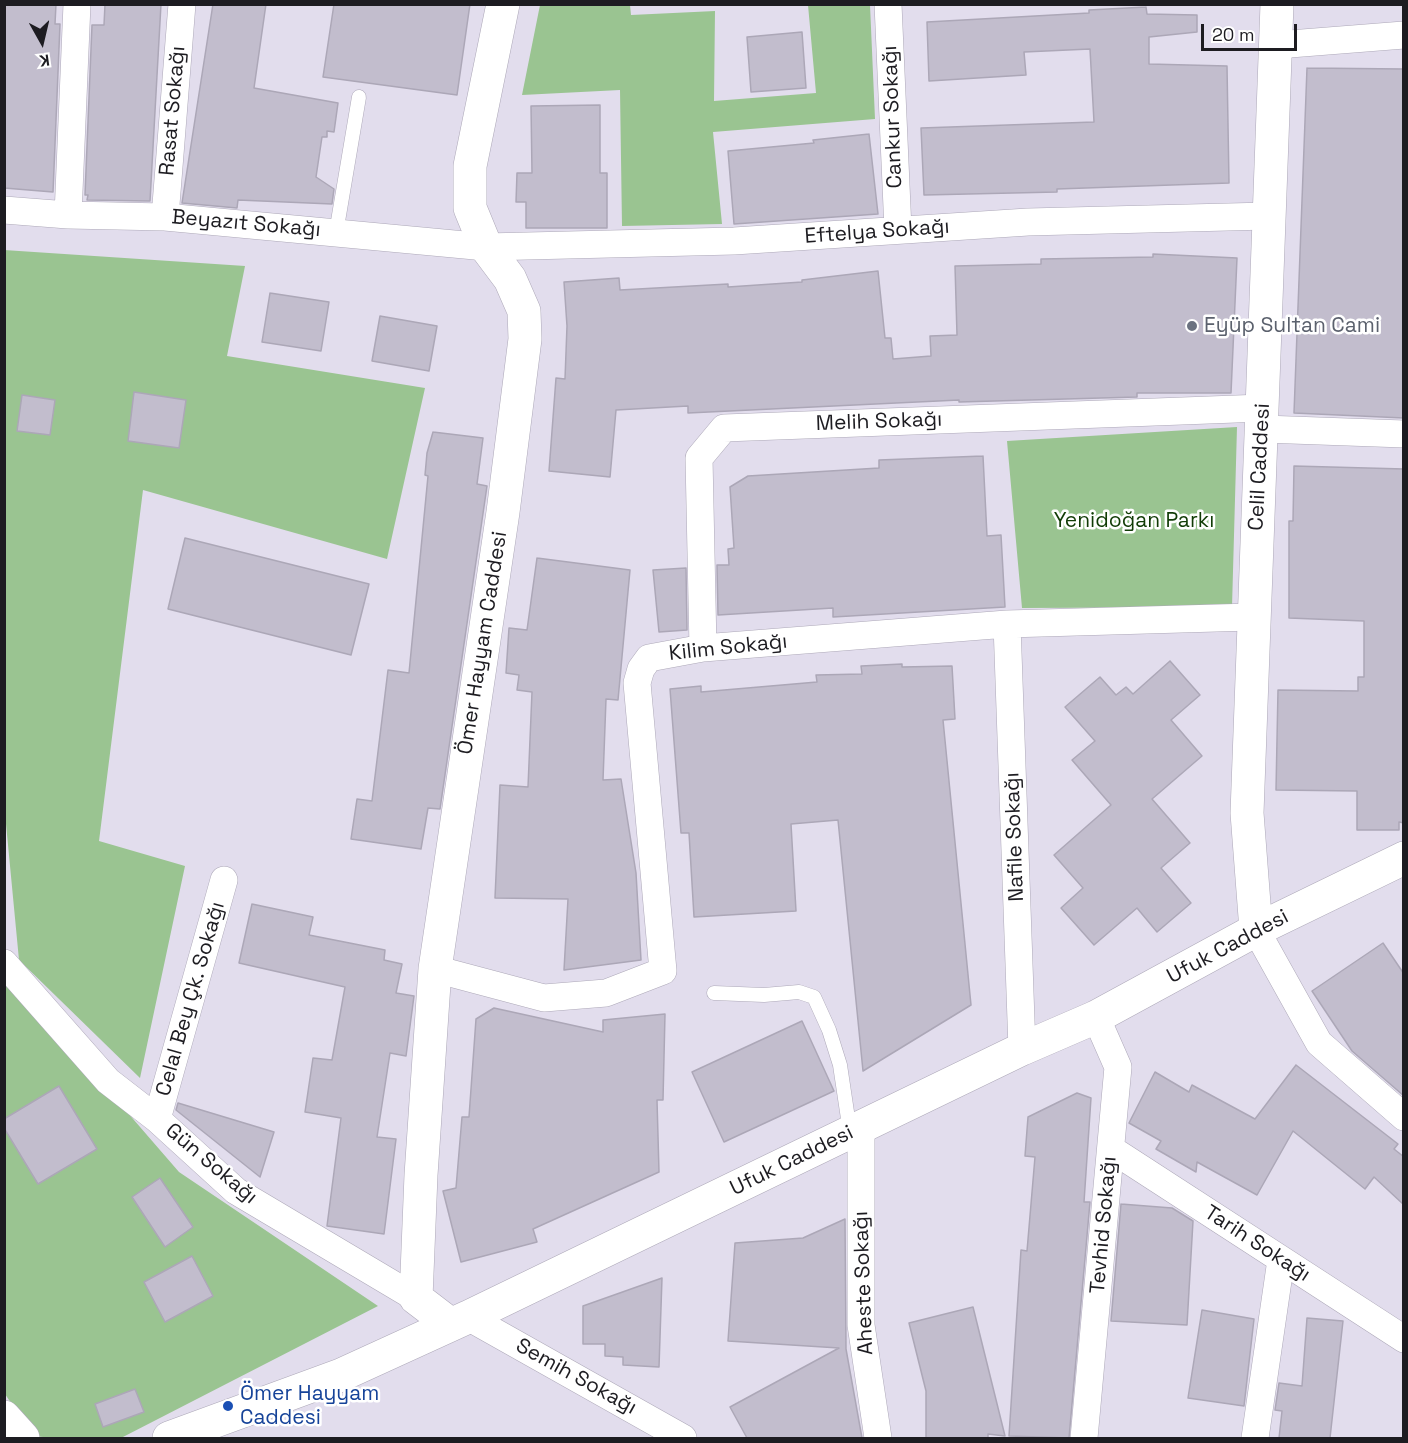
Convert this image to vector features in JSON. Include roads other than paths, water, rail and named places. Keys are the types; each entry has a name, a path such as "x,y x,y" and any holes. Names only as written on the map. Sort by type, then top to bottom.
{"street":[{"path":"68,215 76,4"},
{"name":"Rasat Sokağı","path":"165,217 182,4"},
{"name":"Ömer Hayyam Caddesi","path":"416,1298 421,1175 435,969 503,512 525,339 525,311 510,279 486,247 470,208 470,166 503,4"},
{"name":"Cankur Sokağı","path":"888,4 898,230"},
{"name":"Celil Caddesi","path":"1256,930 1247,813 1252,617 1263,418 1268,216 1277,4"},
{"path":"1276,45 1404,35"},
{"name":"Beyazıt Sokağı","path":"4,210 68,215 165,217 486,247"},
{"name":"Eftelya Sokağı","path":"486,247 734,241 1028,222 1268,216"},
{"name":"Melih Sokağı","path":"703,648 699,458 724,428 1263,418 1404,434"},
{"name":"Kilim Sokağı","path":"435,969 544,998 606,993 663,971 637,683 641,669 649,658 703,648 1007,624 1252,617"},
{"name":"Nafile Sokağı","path":"1007,624 1022,1049"},
{"name":"Ufuk Caddesi","path":"169,1438 341,1375 459,1321 1022,1049 1096,1017 1256,930 1404,858"},
{"name":"Celal Bey Çk. Sokağı","path":"157,1119 225,880"},
{"path":"1256,930 1319,1043 1404,1117"},
{"name":"Gün Sokağı","path":"4,963 108,1081 157,1119 236,1191 459,1321"},
{"name":"Tevhid Sokağı","path":"1084,1438 1118,1067 1096,1017"},
{"name":"Aheste Sokağı","path":"855,1130 861,1325 878,1438"},
{"name":"Tarih Sokağı","path":"1111,1149 1404,1339"},
{"path":"1255,1438 1281,1260"},
{"name":"Semih Sokağı","path":"459,1321 680,1438"},
{"path":"4,1417 23,1438"}],"lane":[{"path":"336,233 359,96"},
{"path":"714,993 764,995 799,992 814,997 829,1030 840,1065 855,1130"}],"place":[{"name":"Eyüp Sultan Cami","path":"1192,326"},
{"name":"Ömer Hayyam Caddesi","path":"228,1406"}],"park label":[{"name":"Yenidoğan Parkı","path":"1134,521"}]}
